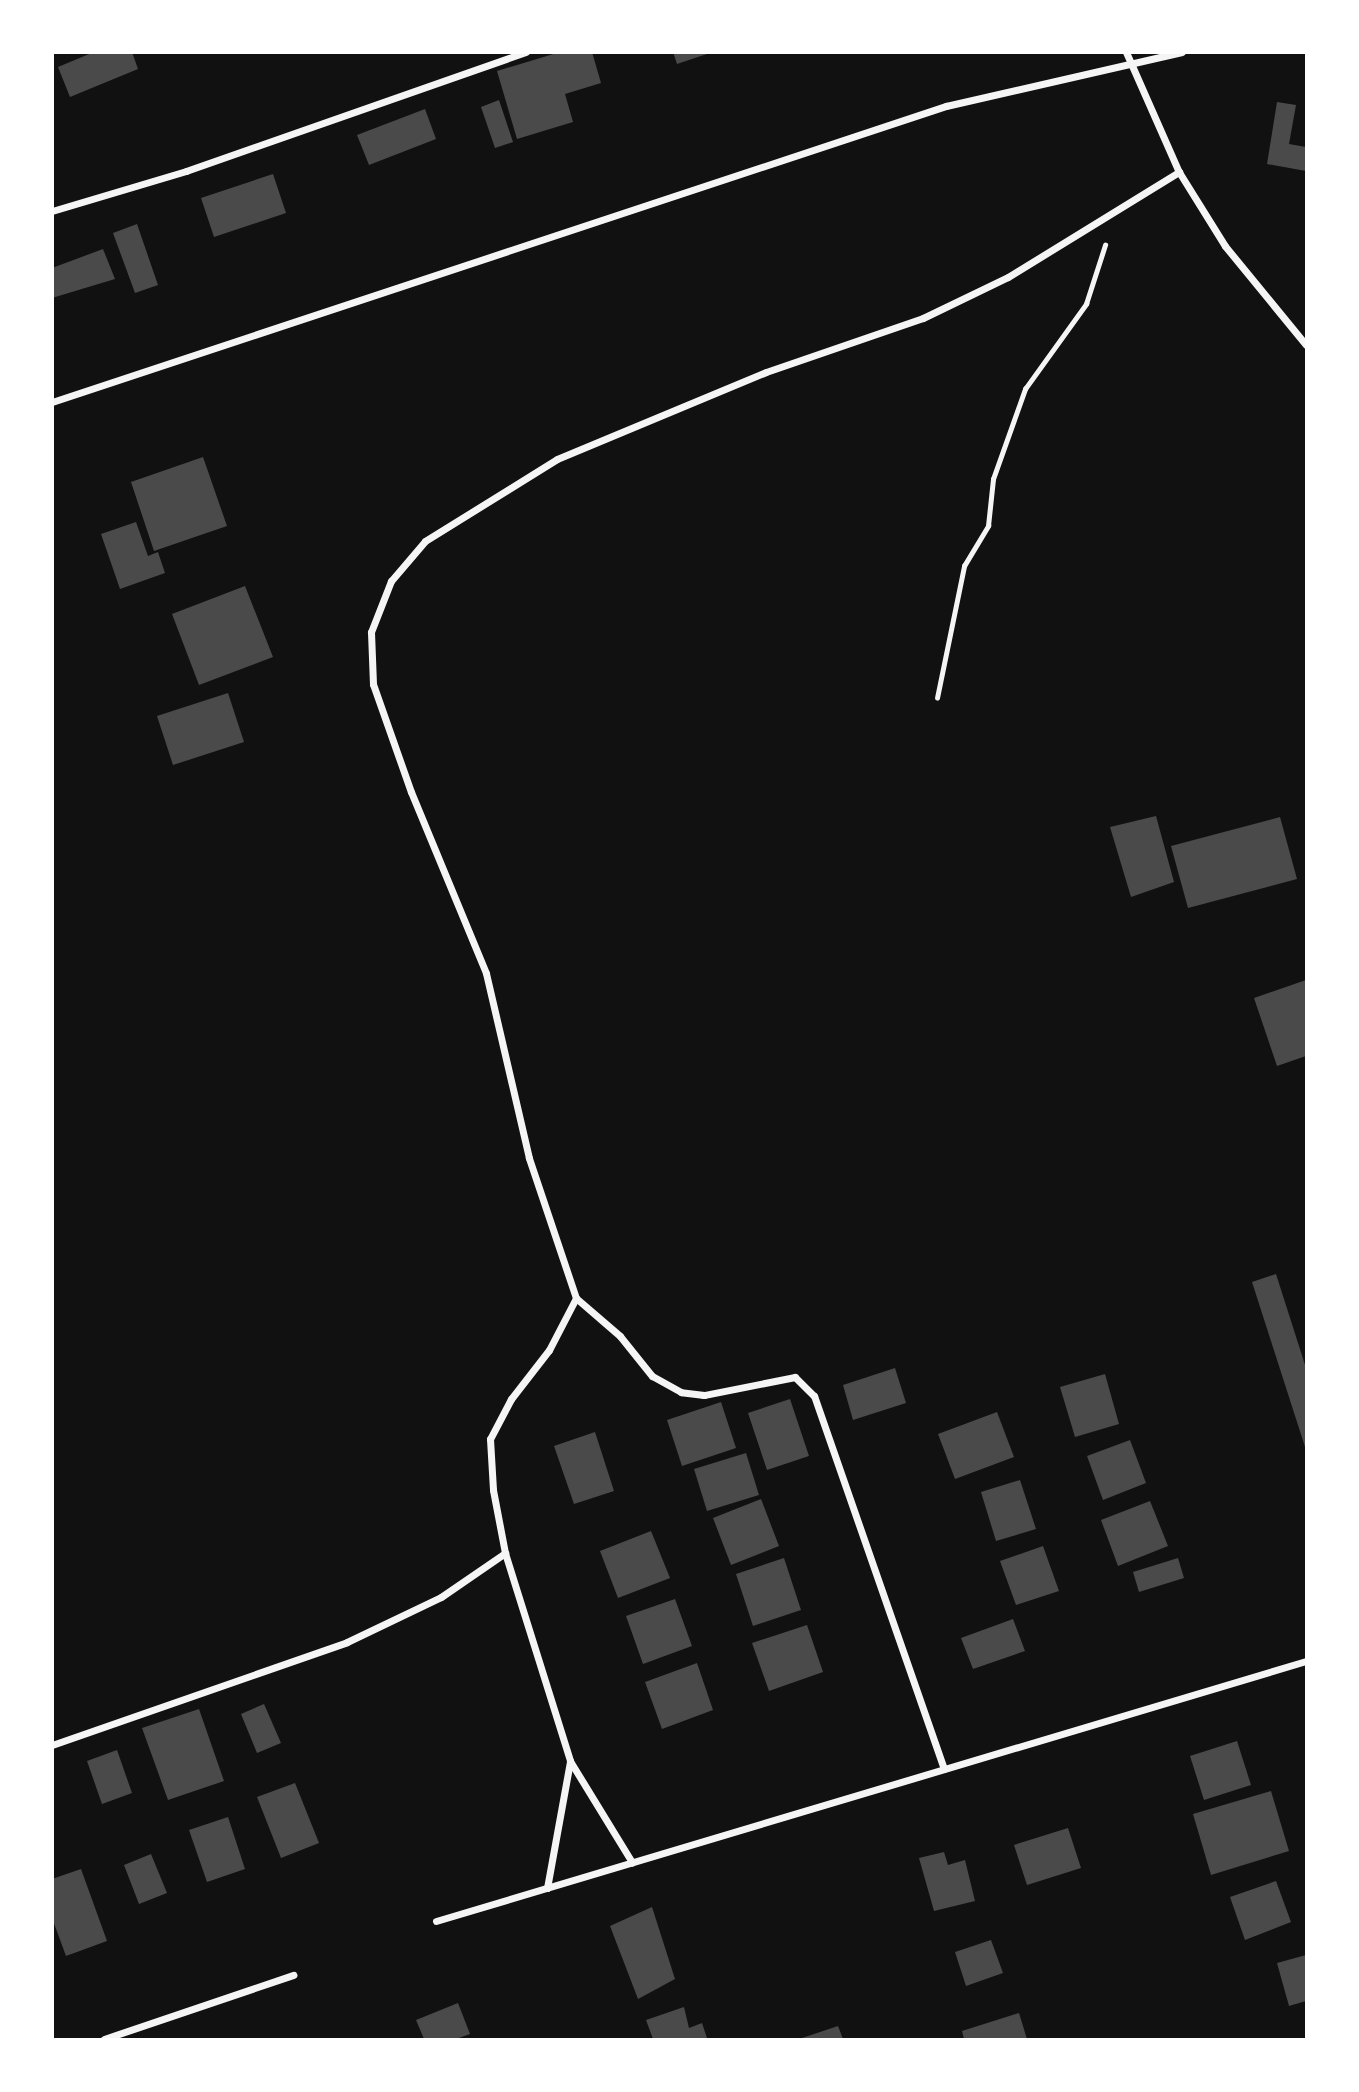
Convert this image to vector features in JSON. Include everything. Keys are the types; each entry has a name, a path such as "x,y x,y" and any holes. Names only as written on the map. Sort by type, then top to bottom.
{"street":[{"path":"52,211 186,171 526,52"},
{"path":"1126,52 1130,67 1179,172 1225,246 1307,345"},
{"path":"52,402 946,106 1130,67 1182,52"},
{"path":"944,1769 814,1396 795,1377 704,1395 681,1392 652,1376 620,1336 576,1298 529,1158 486,973 411,792 373,684 371,632 391,581 425,541 557,459 766,372 923,318 1008,278 1179,172"},
{"path":"576,1298 549,1350 511,1399 490,1439 493,1490 505,1553 570,1761 632,1862"},
{"path":"52,1745 347,1642 441,1597 505,1553"},
{"path":"436,1921 1307,1661"},
{"path":"547,1888 570,1761"},
{"path":"104,2039 293,1975"}],"path":[{"path":"937,698 964,566 988,526 993,480 1025,390 1086,304 1105,244 1108,216"}],"building":[{"path":"94,52 132,52 138,69 70,97 58,67"},
{"path":"560,52 592,52 601,83 565,94 573,122 517,139 497,71"},
{"path":"673,52 710,52 710,53 677,64"},
{"path":"499,100 513,142 495,148 481,107"},
{"path":"1277,102 1296,105 1289,144 1306,147 1306,171 1267,164"},
{"path":"425,109 436,139 369,165 357,135"},
{"path":"273,174 286,213 214,237 201,198"},
{"path":"137,224 158,285 135,293 113,233"},
{"path":"103,249 115,279 52,298 52,268"},
{"path":"203,457 227,526 154,551 131,482"},
{"path":"136,522 148,556 158,552 165,573 120,589 101,534"},
{"path":"245,586 273,657 199,685 172,614"},
{"path":"228,693 244,742 173,765 157,716"},
{"path":"1156,816 1174,882 1131,897 1110,827"},
{"path":"1280,817 1297,879 1188,908 1171,846"},
{"path":"1306,980 1306,1056 1277,1066 1254,998"},
{"path":"1276,1274 1306,1368 1306,1450 1252,1282"},
{"path":"895,1368 906,1403 853,1420 843,1385"},
{"path":"1105,1374 1119,1424 1075,1437 1060,1387"},
{"path":"790,1399 809,1456 767,1470 748,1413"},
{"path":"721,1402 736,1448 682,1466 667,1420"},
{"path":"997,1412 1014,1457 955,1479 938,1434"},
{"path":"595,1432 614,1491 574,1504 554,1446"},
{"path":"1130,1440 1146,1483 1103,1500 1087,1456"},
{"path":"746,1453 759,1495 707,1511 694,1469"},
{"path":"1020,1480 1036,1529 996,1541 981,1492"},
{"path":"761,1499 779,1546 731,1565 713,1518"},
{"path":"1150,1501 1168,1546 1118,1566 1101,1520"},
{"path":"651,1531 670,1578 618,1598 600,1551"},
{"path":"1043,1546 1059,1591 1016,1605 1000,1561"},
{"path":"784,1558 801,1610 753,1626 736,1574"},
{"path":"1178,1558 1184,1578 1139,1592 1133,1572"},
{"path":"675,1599 692,1646 643,1664 626,1616"},
{"path":"1013,1619 1025,1651 973,1669 961,1638"},
{"path":"807,1625 823,1672 769,1691 752,1643"},
{"path":"697,1663 713,1710 662,1729 645,1682"},
{"path":"264,1704 281,1743 257,1753 241,1714"},
{"path":"199,1709 224,1781 168,1800 142,1728"},
{"path":"1237,1741 1251,1785 1204,1800 1190,1756"},
{"path":"117,1750 132,1793 102,1804 87,1761"},
{"path":"295,1783 319,1843 281,1858 257,1797"},
{"path":"1271,1791 1289,1851 1211,1875 1193,1814"},
{"path":"228,1817 245,1869 207,1882 189,1830"},
{"path":"1068,1828 1081,1868 1027,1885 1014,1845"},
{"path":"944,1852 948,1865 965,1860 975,1901 934,1911 919,1858"},
{"path":"151,1854 167,1893 139,1904 124,1865"},
{"path":"81,1869 107,1941 66,1956 52,1918 52,1879"},
{"path":"1276,1881 1291,1922 1245,1940 1230,1897"},
{"path":"652,1907 675,1979 638,1999 610,1926"},
{"path":"991,1940 1003,1973 966,1986 955,1952"},
{"path":"1306,1955 1306,2001 1289,2006 1277,1963"},
{"path":"458,2003 470,2034 456,2039 424,2039 416,2020"},
{"path":"684,2007 689,2028 702,2023 707,2038 653,2039 646,2020"},
{"path":"1019,2013 1027,2039 964,2039 962,2031"},
{"path":"838,2026 843,2039 799,2039"}]}
